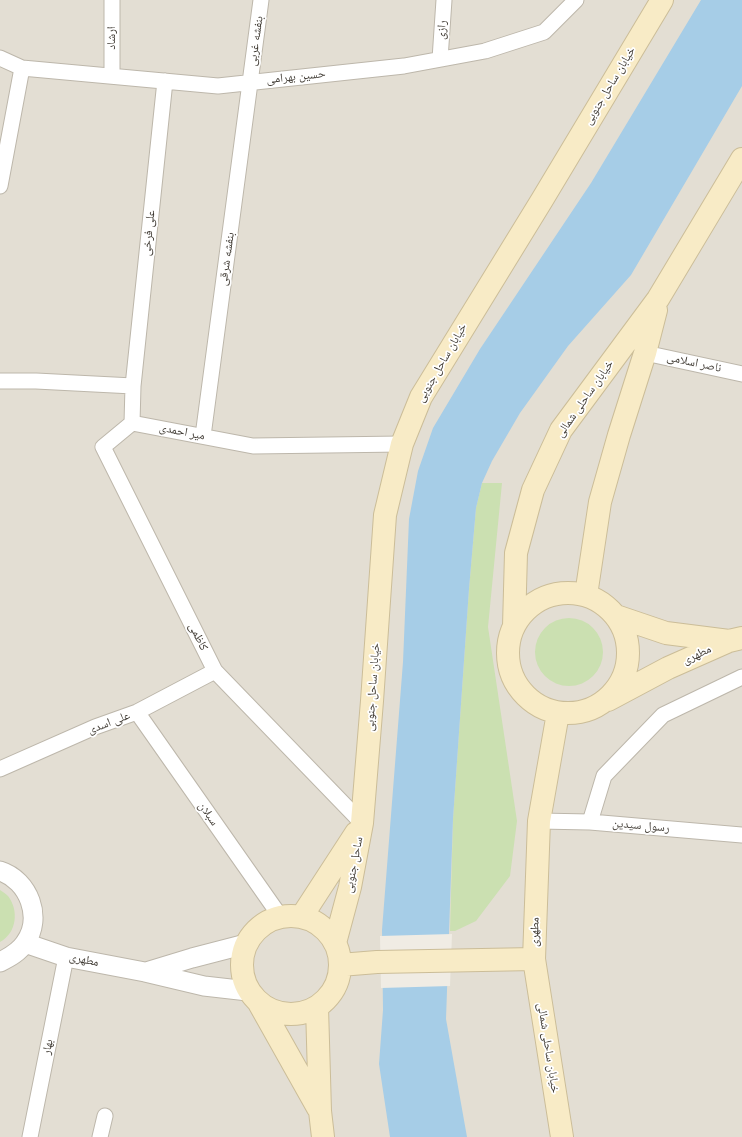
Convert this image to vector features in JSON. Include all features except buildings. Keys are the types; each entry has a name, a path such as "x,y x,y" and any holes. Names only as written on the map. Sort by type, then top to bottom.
{"main road":[{"name":"خیابان ساحل جنوبی","path":"362,823 373,693 385,515 402,444 421,397 662,0"},
{"name":"خیابان ساحلی شمالی","path":"514,626 516,553 533,490 561,430 658,299 739,168"},
{"name":"خیابان ساحلی شمالی","path":"586,595 600,502 645,353 658,299"},
{"path":"569,593 586,595 601,602 616,616 625,633 628,652 625,672 616,689 602,703 578,713 558,713 540,707 524,695 513,679 508,660 508,642 514,626 524,612 537,601 553,595 569,593"},
{"name":"مطهری","path":"616,616 666,633 735,639"},
{"name":"مطهری","path":"602,703 668,668 735,639"},
{"name":"مطهری","path":"340,965 377,962 534,959 539,821 558,713"},
{"name":"ساحل جنوبی","path":"302,916 362,823"},
{"name":"ساحل جنوبی","path":"335,943 350,886 362,823"},
{"path":"254,997 270,1010 294,1014 306,1012 325,1000 333,990 338,978 340,965 339,952 327,931 315,922 302,916 280,916 260,926 246,944 242,955 241,968 243,980 320,1111"},
{"name":"خیابان ساحلی شمالی","path":"534,959 562,1137"},
{"path":"317,1006 320,1111 323,1137"}],"street":[{"name":"ارشاد","path":"112,0 112,76"},
{"name":"بنفشه غربی","path":"250,82 261,0"},
{"name":"رازی","path":"440,59 444,0"},
{"name":"حسین بهرامی","path":"0,58 22,68 218,86 404,66 485,50 544,32 576,0"},
{"path":"0,186 22,68"},
{"name":"علی فرخی","path":"133,386 165,81"},
{"name":"بنفشه شرقی","path":"203,436 250,82"},
{"name":"ناصر اسلامی","path":"645,353 742,374"},
{"path":"0,381 36,381 133,386 132,423"},
{"name":"میر احمدی","path":"132,423 253,446 402,444"},
{"name":"کاظمی","path":"132,423 103,447 215,671 362,823"},
{"name":"علی اسدی","path":"0,769 95,727 137,712 215,671"},
{"path":"590,822 604,776 663,715 742,677"},
{"name":"سبلان","path":"137,712 280,916"},
{"name":"رسول سیدین","path":"539,821 590,822 742,835"},
{"path":"0,962 14,954 25,943 32,928 33,912 29,896 20,883 2,869"},
{"name":"مطهری","path":"25,943 66,957 145,972 254,997"},
{"name":"مطهری","path":"145,972 246,944"},
{"name":"بهار","path":"30,1137 66,957"},
{"path":"100,1137 106,1116"}],"shaded area":[{"path":"0,0 742,0 742,1137 0,1137"}],"green space":[{"path":"482,483 502,483 488,627 517,821 510,876 476,921 455,931 450,931 453,819 469,589 476,508"},
{"path":"569,618 582,621 593,628 600,639 603,652 600,665 593,676 582,683 569,686 556,683 545,676 538,665 535,652 538,639 545,628 556,621"},
{"path":"0,890 8,896 12,902 15,914 13,927 10,933 0,942"}],"water":[{"path":"701,0 742,0 742,86 631,275 568,346 520,413 492,461 482,483 476,508 469,589 453,819 446,1019 467,1137 390,1137 379,1064 383,1010 382,930 403,662 409,519 418,471 433,428 480,349 591,183"}],"pier":[{"path":"452,934 450,986 381,988 380,936"}]}
